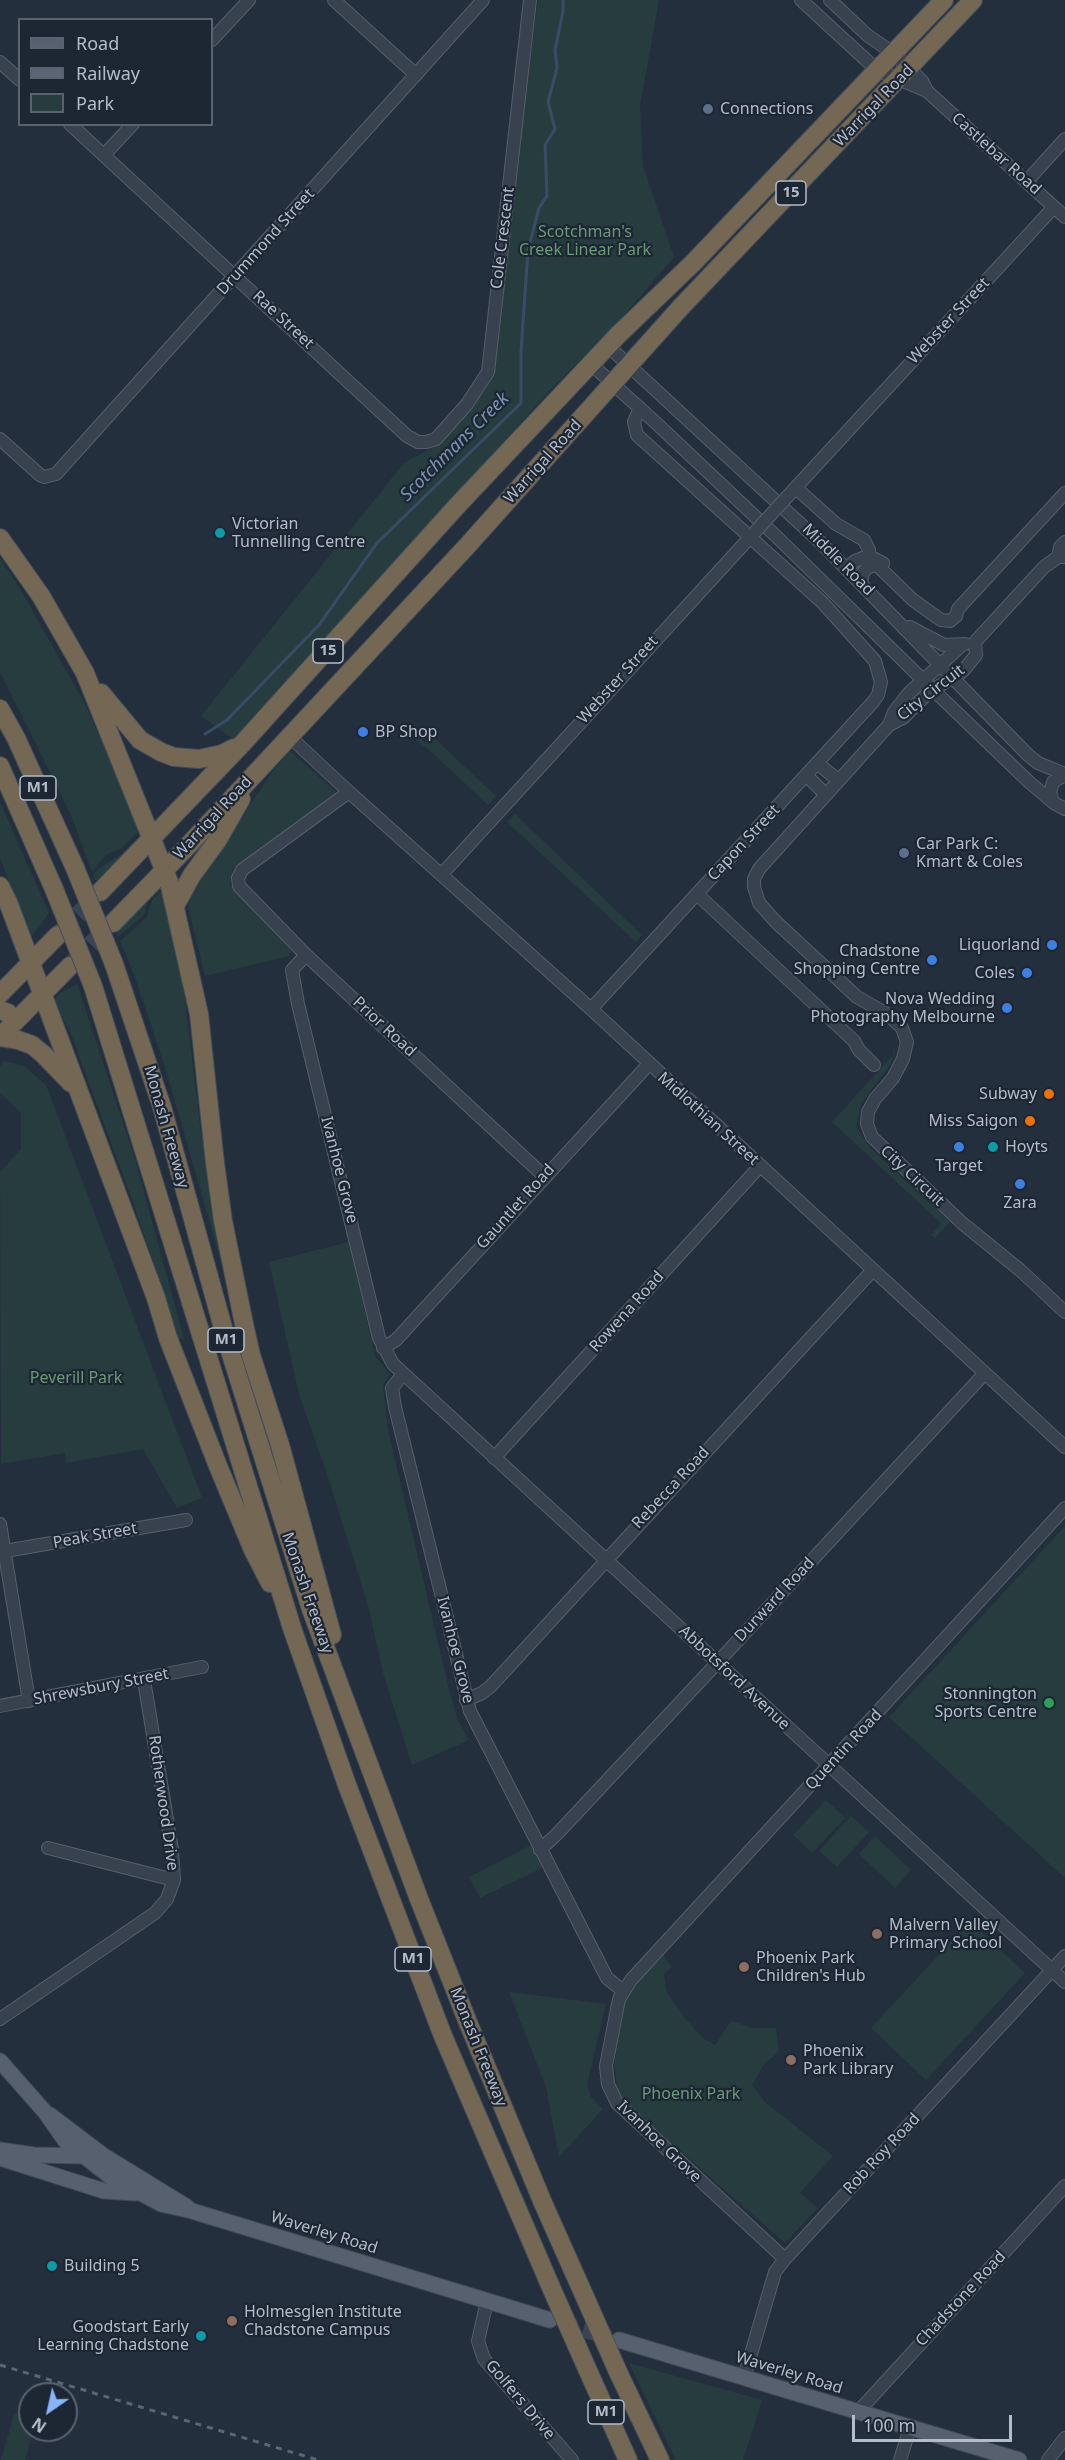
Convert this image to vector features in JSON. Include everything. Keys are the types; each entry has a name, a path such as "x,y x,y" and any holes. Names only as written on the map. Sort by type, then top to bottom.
{"highway":[{"name":"Warrigal Road","path":"100,892 242,744 456,507 608,346 701,254 944,0"},
{"name":"Warrigal Road","path":"113,923 488,523 705,282 973,0"},
{"path":"0,538 41,596 85,673 153,838 176,904 199,1014 217,1175 242,1314 251,1355 280,1445 329,1623 350,1713"},
{"path":"85,673 130,730 140,740 161,752 174,757 199,759 222,754 242,744"},
{"name":"Monash Freeway","path":"0,709 16,738 75,868 114,964 162,1107 251,1422 311,1609 419,1899 543,2203 660,2460"},
{"name":"Monash Freeway","path":"0,766 54,889 93,987 292,1628 347,1785 443,2036 549,2284 628,2460"},
{"path":"176,904 192,875 217,841 255,774"},
{"path":"0,886 8,902 156,1298 168,1338 218,1466 253,1551 292,1628"},
{"path":"0,994 58,935"},
{"path":"0,1037 70,966"},
{"path":"0,1010 16,1021"},
{"path":"0,1037 32,1045 44,1054 77,1089"}],"main road":[{"name":"Waverley Road","path":"0,2061 45,2112 62,2138 82,2156 138,2193 161,2204 192,2211 550,2320"},
{"name":"Waverley Road","path":"45,2112 72,2129 104,2156 192,2211"},
{"path":"0,2150 33,2155 104,2156"},
{"path":"0,2158 104,2191 138,2193"},
{"name":"Waverley Road","path":"619,2340 1019,2460"}],"street":[{"path":"213,39 249,0"},
{"path":"334,0 416,75"},
{"name":"Drummond Street","path":"0,439 44,477 56,474 483,0"},
{"name":"Cole Crescent","path":"418,442 436,439 467,404 488,372 530,0"},
{"path":"801,0 877,70 905,73"},
{"name":"Castlebar Road","path":"830,0 867,35 893,53 905,73 1065,217"},
{"path":"0,62 18,78"},
{"name":"Rae Street","path":"72,126 401,430 418,442"},
{"path":"104,155 131,126"},
{"path":"1027,181 1065,139"},
{"name":"Webster Street","path":"442,874 1054,207"},
{"name":"Middle Road","path":"608,346 797,519 1033,760 1065,775"},
{"name":"Middle Road","path":"591,364 779,539 921,680 1029,782 1060,806"},
{"path":"640,408 634,422 637,435 752,535"},
{"path":"791,493 852,534 867,560 861,582"},
{"path":"847,568 867,560 884,563 938,612 946,614 958,609 1065,493"},
{"name":"Capon Street","path":"591,1010 876,698 880,687 880,670 873,657 835,616 752,535"},
{"path":"895,618 935,641 950,646 969,643 1037,574 1061,557 1060,547 1065,542"},
{"name":"City Circuit","path":"889,725 894,711 921,680 969,643 976,655 954,678 933,690 903,718 889,725 759,869 753,882 759,903 776,922 851,992 869,1005 894,1018 903,1028 907,1042 903,1059 893,1078 875,1099 868,1112 867,1124 873,1137 962,1223 1020,1270 1065,1312"},
{"name":"Midlothian Street","path":"290,736 1065,1447"},
{"path":"817,763 838,780"},
{"path":"806,775 825,794"},
{"path":"1060,806 1050,793 1051,785 1056,779 1065,775"},
{"name":"Prior Road","path":"349,792 242,870 238,878 240,886 306,955 544,1176"},
{"path":"697,894 854,1041 859,1050 874,1065"},
{"name":"Ivanhoe Grove","path":"306,955 292,970 297,994 383,1348 393,1364 403,1374 392,1388 395,1407 466,1700 475,1724 607,1978 623,1991 615,2014 606,2066 608,2084 616,2103 784,2259"},
{"name":"Gauntlet Road","path":"383,1348 396,1340 648,1065"},
{"name":"Rowena Road","path":"494,1458 760,1166"},
{"name":"Rebecca Road","path":"466,1700 491,1686 872,1270"},
{"name":"Abbotsford Avenue","path":"403,1374 1065,1982"},
{"name":"Durward Road","path":"540,1850 718,1662 984,1374"},
{"name":"Quentin Road","path":"623,1991 1065,1508"},
{"name":"Peak Street","path":"5,1551 186,1520"},
{"path":"0,1524 29,1701"},
{"name":"Shrewsbury Street","path":"0,1706 202,1667"},
{"name":"Rotherwood Drive","path":"0,2019 155,1913 167,1899 174,1880 172,1850 144,1680"},
{"path":"48,1848 174,1880"},
{"name":"Rob Roy Road","path":"744,2378 775,2272 784,2259 1065,1956"},
{"name":"Chadstone Road","path":"857,2413 1065,2186"},
{"name":"Golfers Drive","path":"487,2301 478,2341 484,2359 572,2460"},
{"path":"900,2460 910,2428"},
{"path":"1048,2460 1065,2438"}],"green space":[{"name":"Scotchman's Creek Linear Park","path":"538,0 659,0 640,106 643,166 674,257 614,327 555,385 233,739 201,716 404,463 437,445 489,381"},
{"path":"0,558 22,592 86,706 140,830 122,848 106,855 92,872 71,815 0,672"},
{"path":"402,722 425,743 432,736 496,796 488,805 399,725"},
{"path":"290,751 335,791 335,795 233,869 230,884 289,946 291,951 289,956 205,976 188,907 189,894 275,768"},
{"path":"0,802 49,913 31,938 0,858"},
{"path":"515,814 642,935 636,942 507,822"},
{"path":"142,835 96,882 93,875 98,869 122,854"},
{"path":"159,892 162,892 182,976 201,1133 226,1267 223,1269 166,1070 133,972 120,941 147,917 152,900"},
{"path":"146,901 144,915 118,937 116,930"},
{"path":"77,984 135,1159 184,1339 178,1339 172,1332 164,1293 131,1197 69,1029 59,1016 53,1001 60,993"},
{"path":"894,1047 895,1052 890,1065 861,1104 856,1126 869,1147 950,1222 935,1238 931,1235 941,1223 832,1122 893,1055"},
{"name":"Peverill Park","path":"5,1061 24,1066 46,1085 202,1498 177,1508 143,1449 66,1463 65,1453 1,1464 0,1172 21,1149 21,1113 0,1093 0,1066"},
{"path":"349,1242 375,1356 390,1374 383,1385 388,1430 449,1689 458,1720 469,1740 412,1765 383,1673 368,1605 299,1394 269,1262"},
{"path":"1065,1526 1065,1878 889,1717"},
{"path":"826,1800 845,1818 812,1853 793,1835"},
{"path":"851,1816 869,1832 837,1867 819,1851"},
{"path":"875,1836 911,1870 895,1888 859,1854"},
{"path":"531,1845 544,1867 480,1898 469,1877"},
{"path":"970,1921 1025,1973 926,2080 871,2028"},
{"name":"Phoenix Park","path":"661,1952 672,1967 664,1974 666,1991 685,2018 704,2039 715,2045 731,2021 753,2028 776,2028 779,2051 764,2064 752,2085 765,2102 833,2156 800,2193 818,2208 785,2243 677,2148 672,2151 620,2103 614,2066 625,1993"},
{"path":"509,1992 606,2004 587,2085 591,2097 603,2109 559,2157 546,2087"},
{"path":"629,2363 762,2400 743,2460 676,2460"},
{"path":"14,2414 18,2415 18,2442 30,2442 25,2460 1,2460"}],"waterway":[{"name":"Scotchmans Creek","path":"205,734 227,720 319,625 377,543 521,403 521,351 528,250 539,208 547,196 545,145 555,129 548,102 557,68 555,50 563,0"}],"tunnel":[{"path":"59,934 99,894"},
{"path":"72,964 111,924"},
{"path":"561,2323 610,2338"}],"railway":[{"path":"0,2365 318,2460"}],"place":[{"name":"Connections","path":"708,109"},
{"name":"Victorian Tunnelling Centre","path":"220,533"},
{"name":"BP Shop","path":"363,732"},
{"name":"Car Park C: Kmart & Coles","path":"904,853"},
{"name":"Liquorland","path":"1052,945"},
{"name":"Chadstone Shopping Centre","path":"932,960"},
{"name":"Coles","path":"1027,973"},
{"name":"Nova Wedding Photography Melbourne","path":"1007,1008"},
{"name":"Subway","path":"1049,1094"},
{"name":"Miss Saigon","path":"1030,1121"},
{"name":"Target","path":"959,1147"},
{"name":"Hoyts","path":"993,1147"},
{"name":"Zara","path":"1020,1184"},
{"name":"Stonnington Sports Centre","path":"1049,1703"},
{"name":"Malvern Valley Primary School","path":"877,1934"},
{"name":"Phoenix Park Children's Hub","path":"744,1967"},
{"name":"Phoenix Park Library","path":"791,2060"},
{"name":"Building 5","path":"52,2266"},
{"name":"Holmesglen Institute Chadstone Campus","path":"232,2321"},
{"name":"Goodstart Early Learning Chadstone","path":"201,2336"}]}
